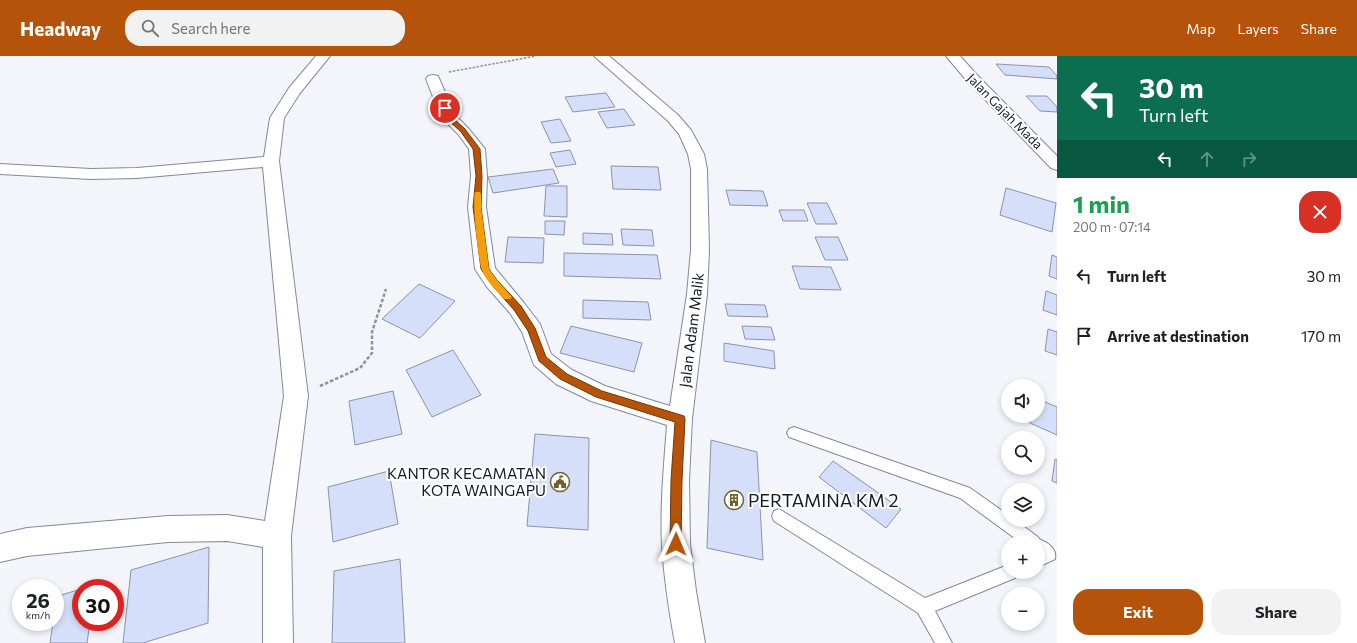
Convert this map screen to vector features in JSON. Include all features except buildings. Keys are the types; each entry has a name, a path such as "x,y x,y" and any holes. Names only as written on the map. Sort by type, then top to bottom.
{"main road":[{"path":"278,643 277,536 296,396 271,161 278,118 294,91 323,56"},
{"name":"Jalan Adam Malik","path":"601,56 673,118 686,133 696,154 700,187 698,294 680,419 676,480 676,544 681,591 690,643"},
{"name":"Jalan Gajah Mada","path":"953,56 972,78 1057,165"},
{"path":"433,79 448,117 463,131 476,149 479,176 477,207 485,269 494,282 518,308 532,330 542,359 564,377 599,394 680,419"},
{"path":"0,169 91,174 137,173 271,161"},
{"path":"0,548 27,542 168,529 227,528 277,536"}],"lane":[{"path":"794,433 965,493 1023,535"},
{"path":"779,516 924,607 944,643"},
{"path":"1045,551 1050,554 1045,556"},
{"path":"924,607 1001,575"}],"path":[{"path":"433,79 438,75 454,70 536,56"},
{"path":"296,396 360,368 372,353 372,332 386,289"}],"slow traffic":[{"path":"478,194 477,207 485,269 507,297"}],"place":[{"name":"KANTOR KECAMATAN KOTA WAINGAPU","path":"560,482"},
{"name":"PERTAMINA KM 2","path":"734,500"}],"route":[{"path":"445,108 448,117 463,131 476,149 479,176 477,207 485,269 494,282 518,308 532,330 542,359 564,377 599,394 680,419 676,480 676,544"}]}
